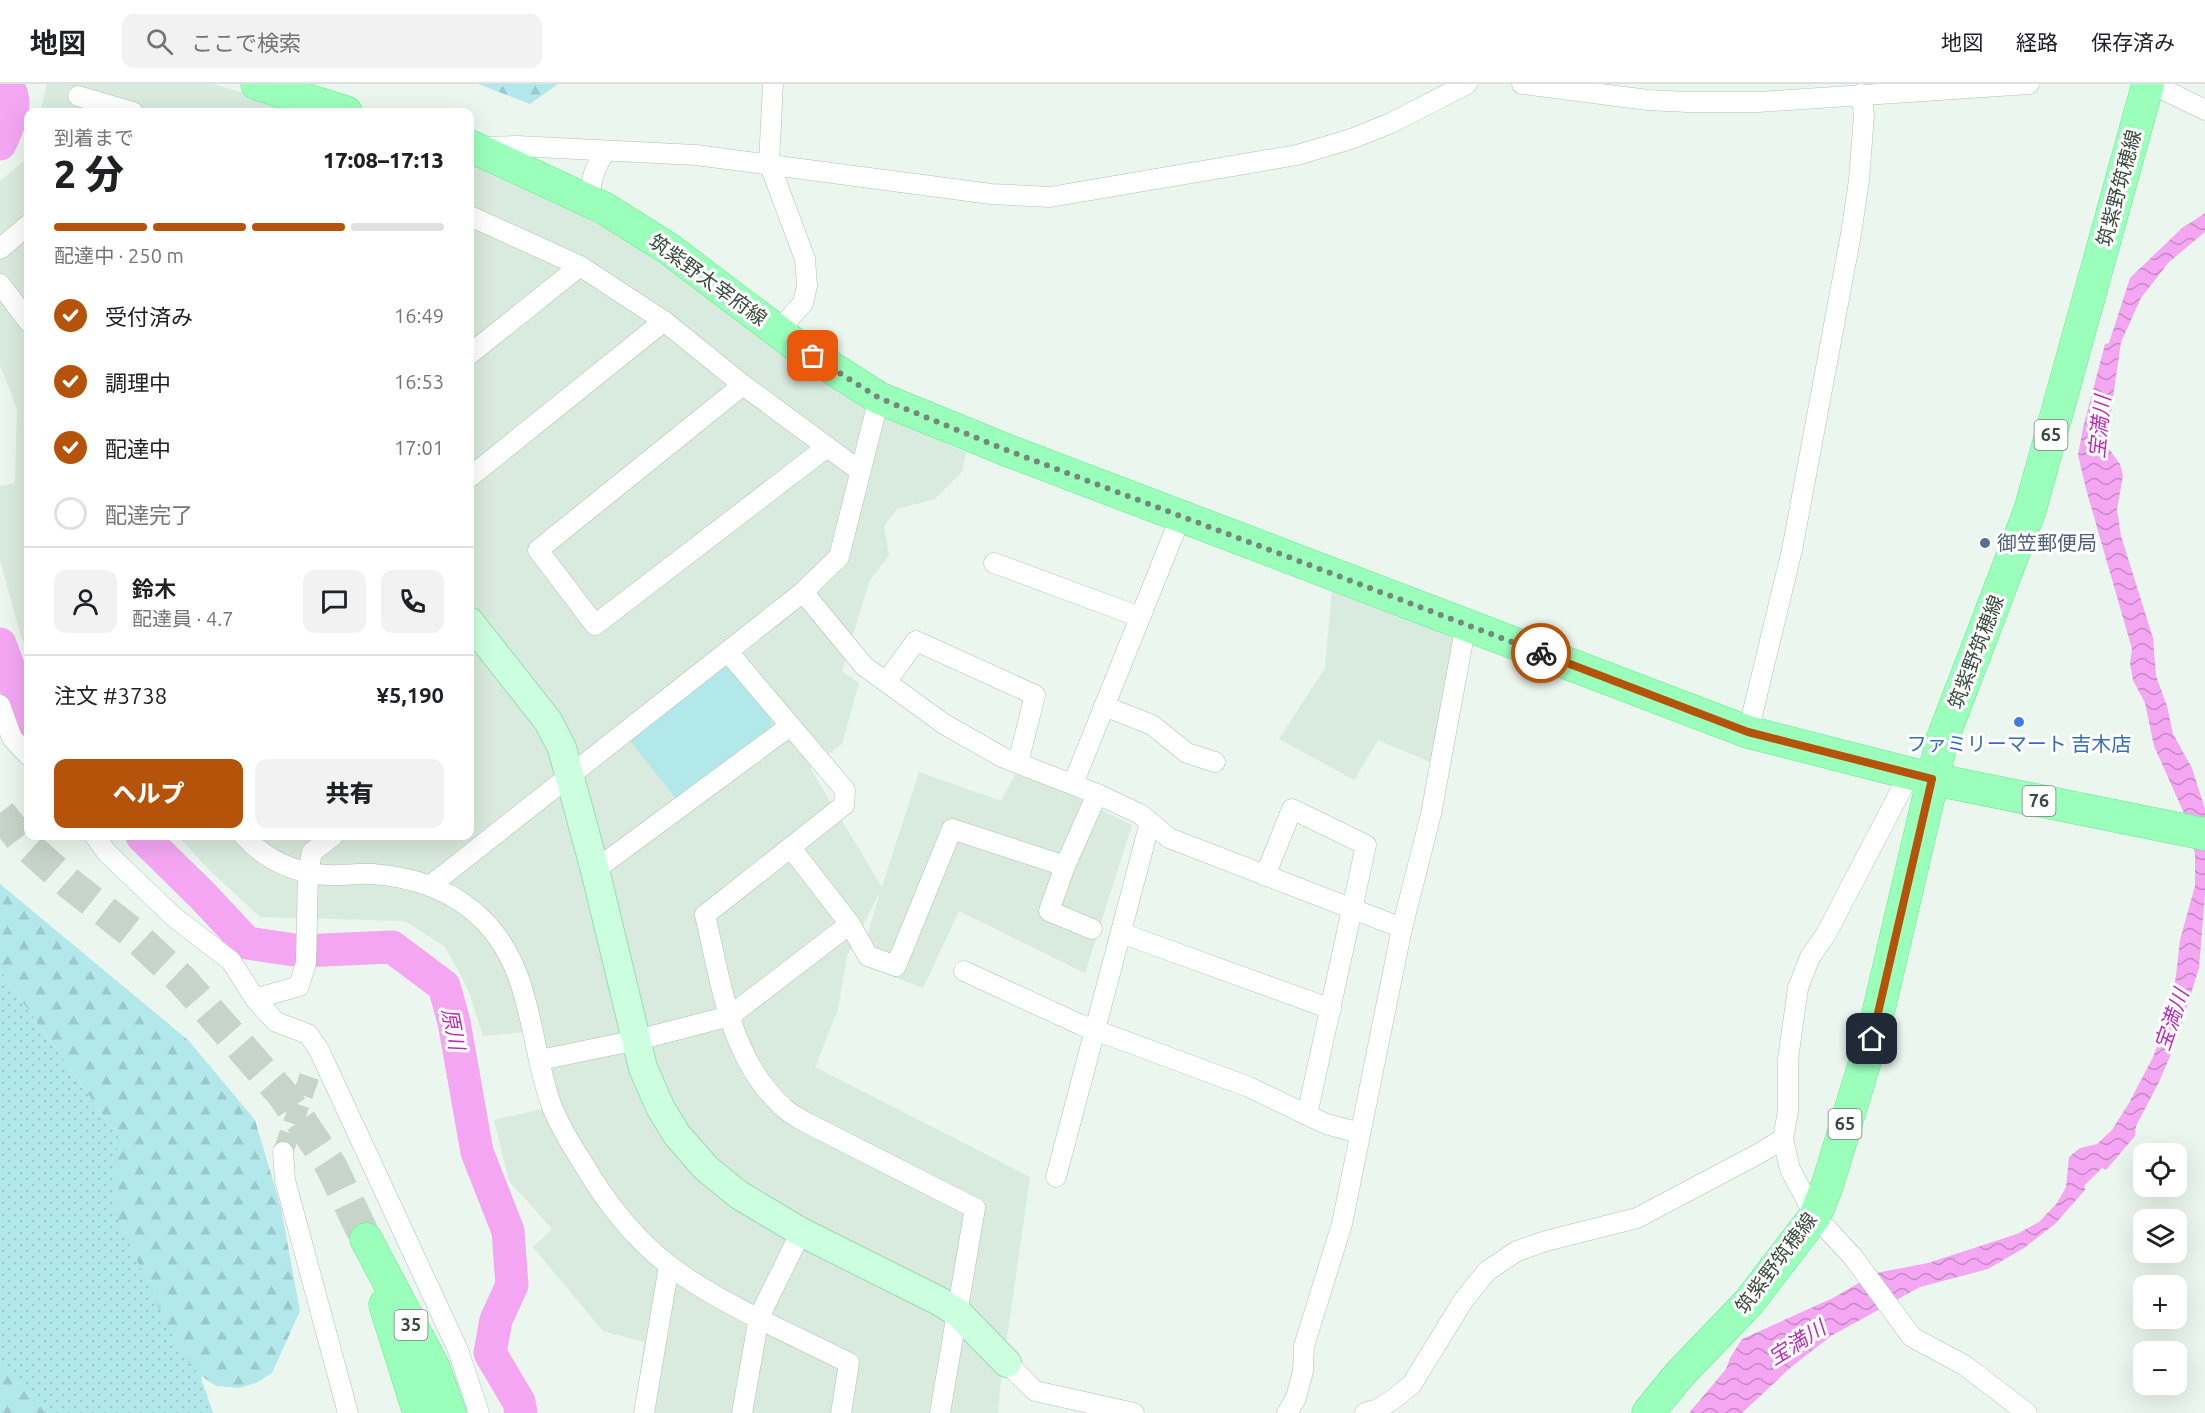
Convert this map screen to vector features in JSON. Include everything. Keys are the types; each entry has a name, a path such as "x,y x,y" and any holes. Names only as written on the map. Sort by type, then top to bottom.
{"main road":[{"path":"257,84 333,108"},
{"name":"筑紫野筑穂線","path":"1648,1413 1678,1376 1749,1302 1815,1216 1827,1186 1872,1039 1921,776 1942,740 2030,510 2150,84"},
{"name":"筑紫野太宰府線","path":"474,148 591,202 669,249 778,331 879,398 1004,449 1748,732 1921,776 2205,834"},
{"name":"35","path":"419,1413 366,1239 434,1368 450,1413"}],"street":[{"path":"773,84 768,164 805,259 807,286 803,303 778,331"},
{"path":"474,147 517,146 696,155 991,195 1055,196 1297,155 1351,139 1391,123 1467,84"},
{"path":"1522,84 1648,100 1688,102 1758,102 2029,84"},
{"path":"2150,84 2205,110"},
{"path":"1748,732 1792,550 1851,234 1859,180 1864,115 1861,94"},
{"path":"78,96 119,108"},
{"path":"591,202 591,181 606,151"},
{"path":"474,218 580,266 664,321 743,385 860,471"},
{"path":"0,249 24,228"},
{"path":"474,351 580,266"},
{"path":"0,284 24,316"},
{"path":"474,474 664,321"},
{"path":"743,385 538,550 595,625 827,447"},
{"path":"431,885 803,592 839,557 879,398"},
{"path":"1073,784 1181,516"},
{"path":"994,563 1140,617"},
{"path":"803,592 864,666 944,724 1002,757 1073,784 1140,814 1169,838 1402,928"},
{"path":"1287,1413 1296,1398 1303,1371 1304,1347 1342,1224 1402,928 1431,814 1466,624"},
{"path":"474,627 548,722 562,748 595,870 643,1068 661,1109 678,1135 706,1168 739,1196 801,1232 939,1300 958,1313 1035,1391 1134,1413"},
{"path":"886,682 916,641 1035,695 1018,763"},
{"path":"728,652 845,790 844,805 705,915 734,1034 756,1075 784,1108 807,1123 975,1208 940,1413"},
{"path":"0,705 12,738 24,751"},
{"path":"1104,706 1152,725 1187,753 1215,762"},
{"path":"595,870 790,726"},
{"path":"1921,776 1810,957 1798,988 1788,1059 1788,1111 1783,1139 1790,1169 1815,1216 1853,1257 1912,1337 1964,1365 2027,1413"},
{"path":"1092,929 1049,911 1065,866 1097,794"},
{"path":"1265,876 1292,809 1366,844 1307,1115"},
{"path":"1056,1177 1150,822"},
{"path":"791,848 850,924 868,956 896,966 952,830 1065,866"},
{"path":"98,840 107,853 174,917 231,962 255,999 276,1022 308,1034 319,1050 458,1350 479,1413"},
{"path":"248,840 255,848 283,866 326,875 373,874 431,885 453,896 483,920 506,948 518,972 551,1105 601,1195 633,1232 669,1266 707,1292 849,1363 841,1413"},
{"path":"255,999 299,986 306,963 308,872 312,852 328,840"},
{"path":"540,1060 637,1040 730,1016 850,924"},
{"path":"1121,933 1331,1009"},
{"path":"964,971 1079,1024 1249,1087 1326,1124 1360,1133"},
{"path":"312,1069 319,1050"},
{"path":"1365,1413 1395,1398 1412,1384 1463,1301 1487,1271 1517,1251 1546,1241 1637,1218 1783,1139"},
{"path":"283,1152 285,1180 348,1413"},
{"path":"742,1413 759,1317 801,1232"},
{"path":"644,1413 669,1266"}],"shaded area":[{"path":"47,84 213,84 296,108 41,108"},
{"path":"24,161 24,643 0,560 0,486 15,483 17,409 0,365 0,181"},
{"path":"474,163 506,175 622,237 857,401 966,453 962,472 935,499 897,509 884,526 889,555 869,582 842,671 859,683 842,744 810,768 882,887 919,772 1001,801 1018,769 1132,825 1085,973 959,911 923,988 859,964 880,892 847,956 838,1009 815,1067 1030,1177 998,1413 635,1413 644,1342 603,1331 533,1247 552,1229 509,1181 494,1120 545,1108 526,1032 483,1036 468,989 445,947 405,921 260,917 208,869 182,840 474,840"},
{"path":"1332,590 1458,637 1430,762 1378,740 1354,780 1279,739 1325,668"}],"green space":[{"path":"478,84 558,84 530,104"},
{"path":"720,666 733,669 772,715 771,729 677,800 628,738"},
{"path":"0,884 188,1040 255,1120 281,1208 300,1311 272,1373 256,1383 239,1388 216,1386 197,1373 177,1346 113,1209 118,1136 0,970"},
{"path":"0,970 118,1136 213,1413 0,1413"},
{"path":"0,1368 25,1388 45,1413 0,1413"}],"water":[{"name":"宝満川","path":"2205,213 2205,232 2169,262 2141,298 2121,342 2107,439 2109,449 2120,464 2123,476 2117,509 2121,536 2153,638 2156,676 2167,706 2173,734 2192,768 2205,809 2205,894 2199,968 2175,1045 2136,1126 2135,1136 2106,1170 2102,1168 2084,1186 2085,1190 2055,1224 2024,1248 1988,1269 1920,1287 1831,1336 1790,1368 1742,1413 1689,1413 1726,1369 1742,1339 1833,1298 1876,1273 1928,1263 2017,1234 2039,1222 2057,1203 2066,1187 2069,1157 2080,1148 2097,1144 2112,1130 2153,1057 2168,1018 2180,940 2195,886 2195,853 2183,811 2154,746 2145,703 2133,680 2130,663 2132,649 2078,455 2105,344 2109,343 2130,278 2181,229"}],"waterway":[{"name":"原川","path":"0,144 13,107 13,99 6,84"},
{"name":"原川","path":"0,644 24,709"},
{"name":"原川","path":"146,840 247,943 301,951 392,947 444,986 454,1022 477,1152 508,1231 512,1285 496,1320 490,1353 519,1402 521,1413"}],"tunnel":[{"path":"0,813 24,843 70,884 130,931 182,980 284,1096 331,1166 366,1239"},
{"path":"283,1152 312,1069"}],"way so far":[{"path":"813,356 879,398 1004,449 1541,653"}],"place":[{"name":"御笠郵便局","path":"1985,543"},
{"name":"ファミリーマート 吉木店","path":"2019,722"}],"route":[{"path":"1541,653 1748,732 1932,779 1872,1039"}]}
